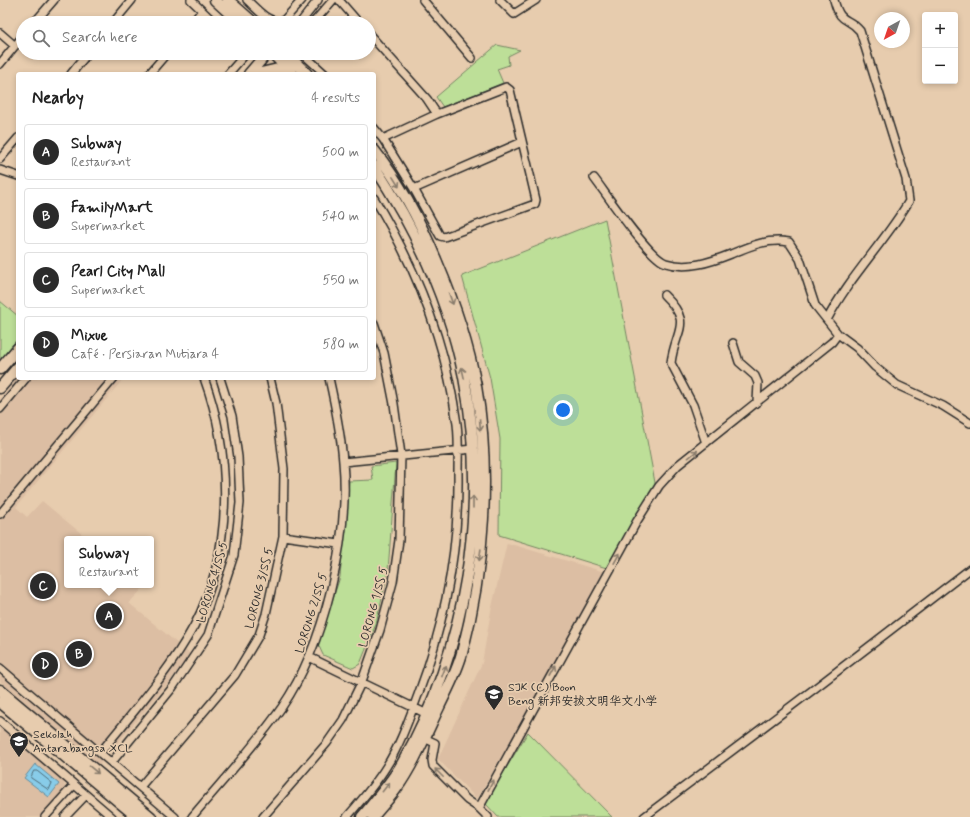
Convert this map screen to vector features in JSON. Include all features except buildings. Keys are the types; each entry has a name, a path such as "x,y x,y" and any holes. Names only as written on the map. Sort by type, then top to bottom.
{"street":[{"path":"40,16 54,0"},
{"path":"119,16 132,0"},
{"path":"190,0 207,16"},
{"path":"215,0 232,16"},
{"path":"228,0 246,16"},
{"path":"247,0 265,16"},
{"path":"288,16 302,0"},
{"path":"305,16 318,0"},
{"path":"319,16 333,0"},
{"path":"339,0 353,16"},
{"path":"423,0 472,58"},
{"path":"500,0 514,14 536,0"},
{"path":"827,320 839,299 867,263 909,201 906,179 860,31 855,25 842,19 837,12 834,0"},
{"path":"198,16 202,11"},
{"path":"0,33 15,46 0,64"},
{"path":"376,42 426,99 437,114"},
{"path":"73,72 82,60"},
{"path":"152,72 161,60"},
{"path":"230,72 240,60"},
{"path":"256,72 257,60"},
{"path":"257,72 268,60"},
{"path":"279,60 291,72"},
{"path":"294,60 305,72"},
{"path":"310,60 323,72"},
{"path":"262,72 278,69 287,72"},
{"path":"376,130 383,139 414,189 437,233 444,237 535,204 536,200 510,90 506,87 437,114 383,139"},
{"path":"0,159 16,140"},
{"path":"414,189 522,142"},
{"path":"373,817 396,788 424,738 462,654 477,580 484,519 480,419 476,386 462,328 426,235 411,207 376,153"},
{"path":"362,817 389,784 402,764 427,714 451,650 467,579 472,544 472,449 464,377 441,296 422,249 406,218 376,169"},
{"path":"0,170 16,175"},
{"path":"594,178 652,253 665,263 682,266 713,261 759,243 777,240 789,242 800,259 815,305 838,334 858,348 875,367 897,385 942,406 970,423"},
{"path":"347,817 385,768 397,746 414,707 434,653 450,583 456,541 458,452 457,425 451,388 432,318 409,262 392,227 376,201"},
{"path":"664,295 675,306 680,314 681,326 671,363 693,405 706,443"},
{"name":"LORONG 1/SS 5","path":"263,817 327,743 343,720 362,681 380,630 394,582 399,540 401,455 384,353 376,329"},
{"path":"478,808 645,508 659,486 678,465 832,342 838,334"},
{"path":"733,343 739,362 755,376 758,383 757,402"},
{"path":"0,369 16,350"},
{"path":"0,388 16,369"},
{"path":"0,409 24,380"},
{"path":"0,514 112,380"},
{"path":"100,753 179,650 194,625 213,582 221,544 224,495 222,451 216,418 205,380"},
{"name":"LORONG 4/SS 5","path":"112,762 172,687 208,635 234,555 240,503 238,457 232,416 221,380"},
{"name":"LORONG 3/SS 5","path":"140,786 235,675 249,655 259,635 266,614 283,536 284,469 276,402 270,380"},
{"name":"LORONG 2/SS 5","path":"192,817 282,706 309,657 335,575 343,506 343,462 329,380"},
{"path":"343,462 401,455 458,452 472,449"},
{"path":"283,536 339,544"},
{"path":"644,817 970,569"},
{"path":"309,657 362,681 427,714"},
{"path":"0,668 175,817"},
{"path":"0,690 20,713 137,817"},
{"path":"0,702 20,713 151,817"},
{"path":"0,721 112,817"},
{"path":"424,738 435,743 432,760 433,766 467,800 488,817"},
{"path":"45,817 74,785"},
{"path":"65,817 86,795"}],"shaded area":[{"path":"16,380 122,380 16,507 27,517 42,501 84,536 64,536 64,588 143,588 129,603 190,654 171,680 99,765 0,681 0,400"},
{"name":"SJK (C) Boon Beng 新邦安拔文明华文小学","path":"507,543 608,573 477,799 438,759 482,663 491,611"},
{"name":"Sekolah Antarabangsa XCL","path":"0,727 64,781 65,789 40,817 0,817"}],"green space":[{"path":"497,45 520,50 508,56 509,65 497,69 503,83 443,107 436,97"},
{"path":"605,219 656,488 610,569 499,535 500,439 490,378 462,276"},
{"path":"0,301 16,314 16,340 0,360"},
{"path":"396,463 388,571 376,624 360,664 353,668 323,655 318,644 340,577 349,481 373,480 371,466"},
{"path":"528,732 612,817 498,817 485,803"}],"water":[{"path":"35,764 59,784 49,797 24,778"}],"place":[{"name":"Pearl City Mall","path":"43,586"},
{"name":"Subway","path":"109,616"},
{"name":"FamilyMart","path":"79,654"},
{"name":"Mixue","path":"45,665"},
{"name":"SJK (C) Boon Beng 新邦安拔文明华文小学","path":"494,711"},
{"name":"Sekolah Antarabangsa XCL","path":"19,758"}]}
